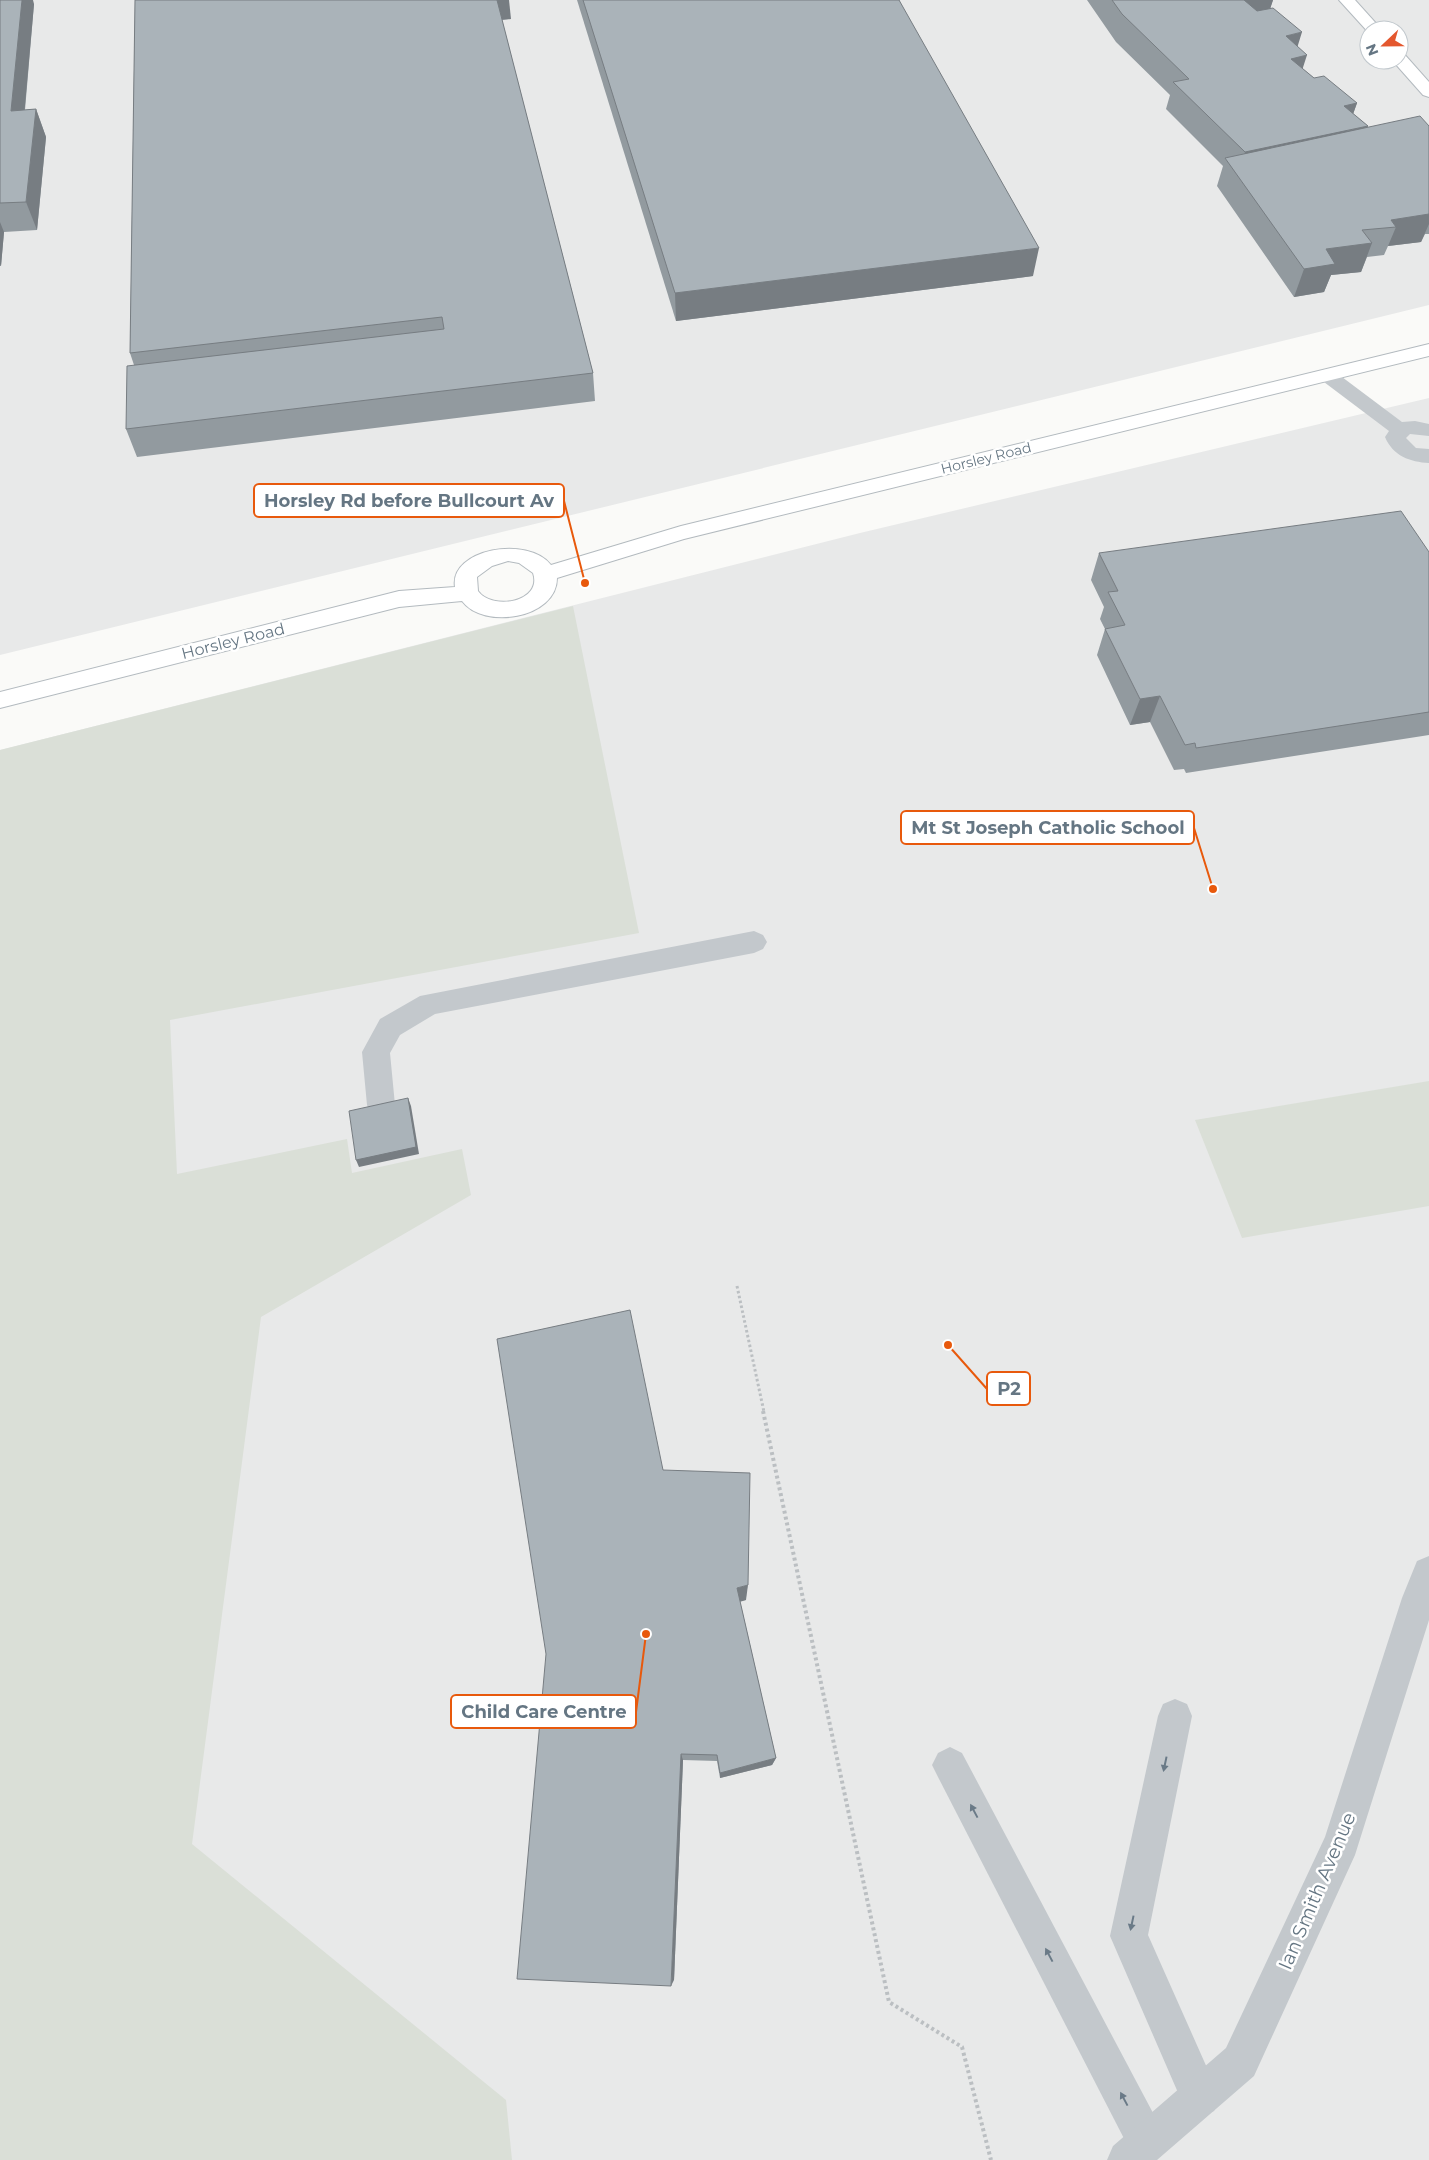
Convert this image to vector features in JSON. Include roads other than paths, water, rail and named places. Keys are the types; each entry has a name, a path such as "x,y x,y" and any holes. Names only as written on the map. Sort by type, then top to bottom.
{"main road":[{"path":"1347,0 1365,20"},
{"path":"1409,69 1429,92"},
{"name":"Horsley Road","path":"545,574 681,533 1429,350"},
{"path":"521,555 540,565 545,574 546,583 542,592 533,601 521,607 508,610 483,606 467,593 468,574 479,563 495,556 521,555"},
{"name":"Horsley Road","path":"0,700 400,599 467,593"}],"street":[{"path":"1328,375 1400,430"},
{"path":"1429,430 1415,427 1400,430 1395,438 1402,449 1414,454 1429,456"},
{"path":"381,1105 376,1052 390,1027 429,1004 754,942"},
{"name":"Ian Smith Avenue","path":"1137,2151 1240,2062 1342,1842 1419,1598 1429,1573"},
{"path":"1175,1716 1129,1936 1200,2097"},
{"path":"950,1765 1137,2151"}],"place":[{"name":"Horsley Rd before Bullcourt Av","path":"585,583"},
{"name":"Mt St Joseph Catholic School","path":"1213,889"},
{"name":"P2","path":"948,1345"},
{"name":"Child Care Centre","path":"646,1634"}]}
